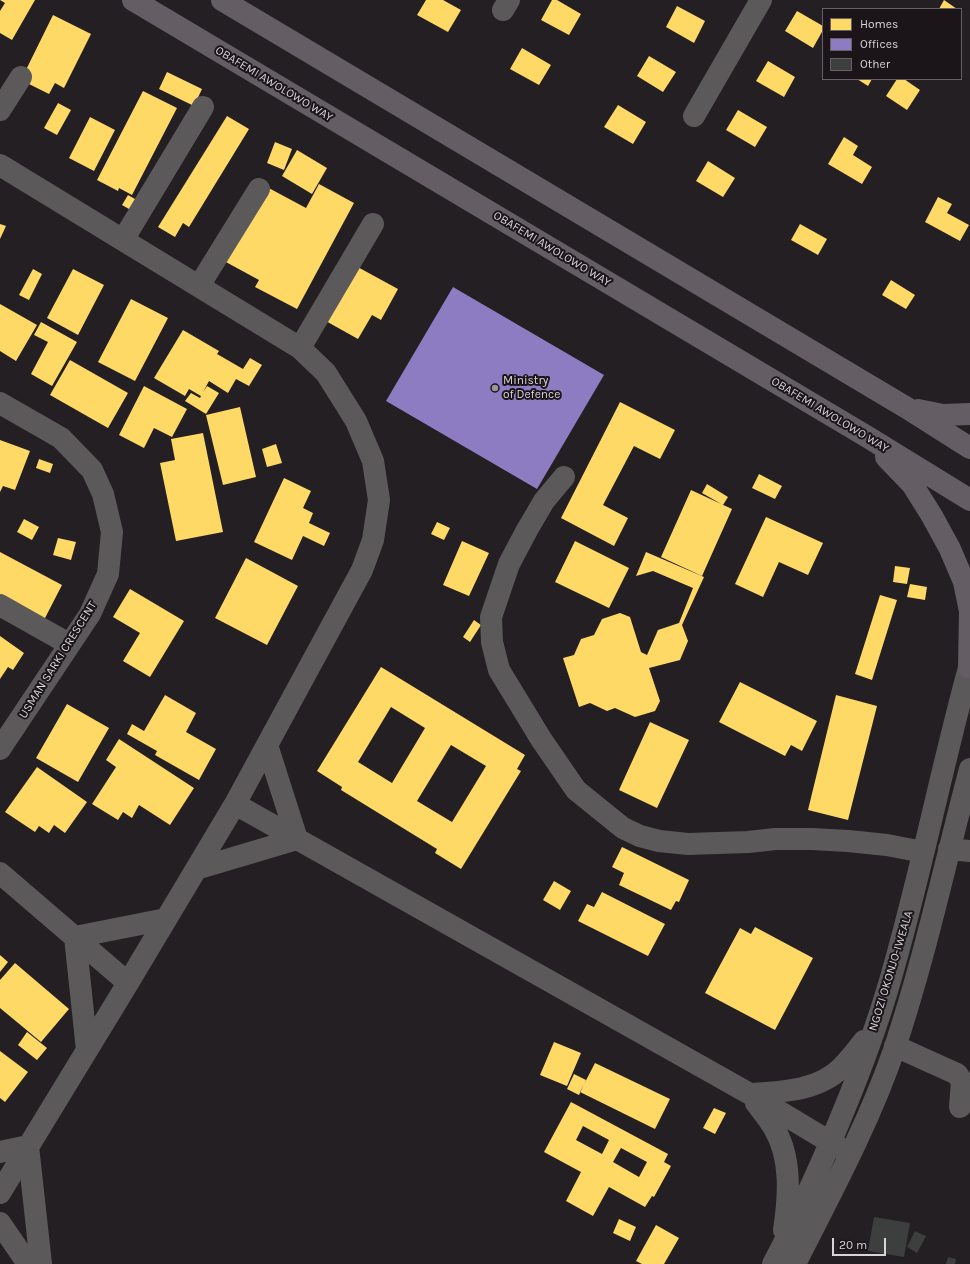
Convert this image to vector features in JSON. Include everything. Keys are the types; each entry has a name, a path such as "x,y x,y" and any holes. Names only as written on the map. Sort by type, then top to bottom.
{"main road":[{"name":"OBAFEMI AWOLOWO WAY","path":"133,0 866,436 970,500"},
{"path":"222,0 907,408 970,448"},
{"path":"907,408 943,415 970,414"},
{"path":"866,436 912,484 950,549 964,582 970,611 970,666"}],"street":[{"path":"694,116 760,0"},
{"path":"0,110 21,77"},
{"path":"123,240 203,107"},
{"path":"0,165 300,348 326,373 356,420 373,461 379,500 373,540 362,570 235,804 128,983 0,1192"},
{"path":"199,286 259,189"},
{"path":"300,348 373,224"},
{"name":"USMAN SARKI CRESCENT","path":"0,403 62,438 92,470 103,494 112,532 108,574 90,614 0,749"},
{"path":"564,477 544,501 526,530 509,564 491,617 492,642 499,670 541,739 576,790 623,828 640,836 659,841 696,844 748,842 774,839 812,839 887,845 923,852"},
{"path":"0,605 69,644"},
{"name":"NGOZI OKONJO-IWEALA","path":"783,1260 857,1078 888,985 970,666"},
{"path":"267,745 297,839"},
{"name":"NGOZI OKONJO-IWEALA","path":"783,1260 850,1154 865,1122 895,1046 923,952 960,850 969,777"},
{"path":"235,804 750,1094 850,1154"},
{"path":"196,869 297,839"},
{"path":"0,873 128,983"},
{"path":"75,937 166,920"},
{"path":"75,937 87,1050"},
{"path":"750,1094 783,1092 824,1080 842,1068 873,1031"},
{"path":"895,1046 957,1074 962,1081 960,1107"},
{"path":"750,1094 775,1128 784,1153 787,1174 788,1204 783,1260"},
{"path":"0,1152 28,1146"},
{"path":"28,1146 41,1264"},
{"path":"0,1225 28,1264"}],"building: Homes":[{"path":"0,0 35,0 12,40 0,33 0,11 5,3"},
{"path":"426,0 443,0 461,10 448,32 417,15"},
{"path":"552,0 557,0 581,14 569,35 541,20"},
{"path":"944,0 956,8 940,8"},
{"path":"677,6 705,21 694,43 666,27"},
{"path":"797,11 822,25 822,32 813,48 785,31"},
{"path":"53,15 91,34 64,88 55,83 49,94 21,80"},
{"path":"522,48 551,65 539,85 510,69"},
{"path":"649,56 676,72 663,92 637,76"},
{"path":"768,61 795,77 784,97 756,81"},
{"path":"167,72 202,89 194,106 159,89"},
{"path":"859,80 871,80 868,86"},
{"path":"896,80 905,80 920,90 907,110 886,96"},
{"path":"143,91 177,108 132,195 119,188 118,191 97,180"},
{"path":"58,103 71,110 57,135 44,128"},
{"path":"618,105 646,122 633,144 604,127"},
{"path":"738,110 767,127 755,147 726,130"},
{"path":"227,116 249,129 189,227 183,223 175,237 158,227"},
{"path":"90,117 115,130 94,171 69,158"},
{"path":"844,137 858,146 853,155 872,167 862,184 828,164"},
{"path":"275,142 292,149 284,170 267,163"},
{"path":"297,150 327,168 312,194 282,176"},
{"path":"708,161 735,178 723,197 696,181"},
{"path":"319,184 354,203 297,309 255,287 259,280 224,261 265,186 306,208"},
{"path":"128,195 142,203 136,213 122,205"},
{"path":"938,197 952,204 947,213 969,225 960,241 925,222"},
{"path":"0,224 6,226 0,239"},
{"path":"800,224 827,239 818,255 791,240"},
{"path":"354,265 398,289 381,320 372,315 358,339 324,320"},
{"path":"33,269 42,274 29,300 19,295"},
{"path":"73,269 104,285 78,335 47,318"},
{"path":"891,280 915,295 906,309 882,295"},
{"path":"131,299 168,318 135,381 98,362"},
{"path":"0,304 37,325 16,361 0,351"},
{"path":"41,322 77,342 52,386 31,374 48,342 34,335"},
{"path":"183,330 219,351 217,354 243,369 250,358 262,365 249,386 236,379 228,393 209,381 203,392 207,386 219,393 206,414 185,401 191,393 200,398 201,396 189,389 185,396 154,378"},
{"path":"70,360 128,393 108,428 50,395"},
{"path":"144,386 187,409 172,437 154,428 144,448 119,435"},
{"path":"620,402 675,430 660,459 634,446 603,505 628,518 614,546 561,518"},
{"path":"240,407 256,477 223,485 206,415"},
{"path":"203,433 223,532 176,541 160,463 175,460 171,439"},
{"path":"0,440 30,451 15,490 3,486 0,492"},
{"path":"276,444 282,463 267,467 262,449"},
{"path":"39,459 53,464 50,473 36,468"},
{"path":"759,474 782,486 775,499 752,488"},
{"path":"284,478 311,491 303,508 313,513 309,523 330,533 324,546 303,536 292,560 254,542"},
{"path":"707,484 728,497 723,505 702,493"},
{"path":"691,490 732,509 702,576 661,557"},
{"path":"766,517 823,543 808,575 779,562 763,597 735,584"},
{"path":"24,519 39,527 32,540 17,532"},
{"path":"437,522 450,528 444,540 431,534"},
{"path":"58,538 76,542 71,560 53,555"},
{"path":"462,541 489,553 469,596 443,585"},
{"path":"575,541 629,568 609,608 555,582"},
{"path":"0,552 62,585 44,620 0,597"},
{"path":"646,552 704,577 682,625 688,641 680,660 649,668 660,701 655,711 635,717 615,708 607,711 590,703 579,707 563,658 574,655 581,639 594,635 602,619 620,613 630,617 641,652 647,655 658,630 679,623 693,588 653,571 636,576"},
{"path":"246,558 298,586 267,645 215,618"},
{"path":"895,566 910,568 907,584 893,582"},
{"path":"910,584 927,587 925,600 907,597"},
{"path":"130,589 184,621 150,677 123,661 140,633 113,617"},
{"path":"880,595 897,600 872,680 855,674"},
{"path":"474,620 481,625 470,642 463,637"},
{"path":"0,636 24,653 13,670 8,667 0,679"},
{"path":"381,667 525,755 517,769 521,771 461,869 435,853 437,849 341,790 342,787 317,771","holes":["391,707 425,728 392,783 358,762","451,745 486,766 452,822 417,801"]},
{"path":"740,682 817,721 802,751 791,745 785,756 719,722"},
{"path":"165,695 196,713 186,732 216,749 199,780 155,755 157,751 127,734 132,724 144,731"},
{"path":"836,695 877,706 848,820 808,810"},
{"path":"67,704 109,728 78,782 36,758"},
{"path":"650,722 689,740 657,808 619,790"},
{"path":"119,739 194,788 170,825 139,805 132,818 123,812 118,820 92,804 116,767 106,760"},
{"path":"37,767 87,802 65,833 54,825 49,833 39,826 35,832 5,812"},
{"path":"622,847 689,880 679,902 676,901 671,910 619,885 624,873 612,867"},
{"path":"554,881 571,891 560,910 543,900"},
{"path":"602,892 665,924 648,956 578,921 587,904 594,907"},
{"path":"755,927 813,958 775,1030 705,993 740,928 751,934"},
{"path":"0,955 8,962 0,972"},
{"path":"15,963 69,1009 41,1042 0,1008 0,980"},
{"path":"27,1032 47,1048 37,1060 18,1045"},
{"path":"554,1042 581,1053 567,1086 540,1075"},
{"path":"0,1051 28,1072 5,1102 0,1098"},
{"path":"595,1063 670,1099 655,1129 580,1092"},
{"path":"574,1074 586,1080 579,1095 567,1089"},
{"path":"571,1102 668,1154 664,1162 671,1166 654,1197 652,1196 645,1207 609,1187 593,1216 566,1201 581,1172 544,1152","holes":["583,1126 609,1140 602,1154 576,1140","621,1148 647,1162 639,1177 613,1162"]},
{"path":"714,1108 726,1113 715,1134 703,1128"},
{"path":"619,1219 636,1227 630,1241 613,1233"},
{"path":"656,1225 679,1238 664,1264 642,1264 636,1261"}],"building: Offices":[{"name":"Ministry of Defence","path":"453,287 604,375 537,489 386,401"}],"building: Other":[{"path":"874,1217 910,1223 904,1257 868,1251"},
{"path":"915,1231 926,1236 917,1253 907,1247"},
{"path":"948,1257 956,1259 955,1264 946,1264"}],"place":[{"name":"Ministry of Defence","path":"495,388"}]}
